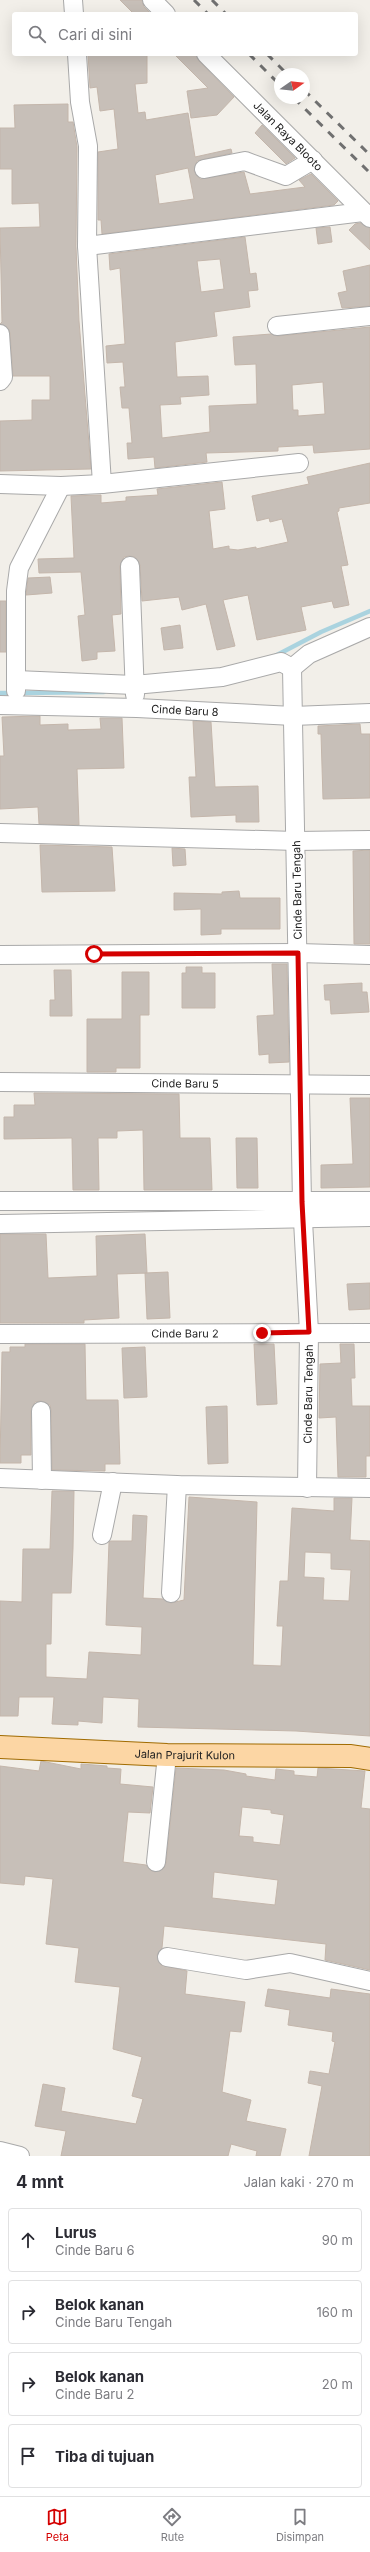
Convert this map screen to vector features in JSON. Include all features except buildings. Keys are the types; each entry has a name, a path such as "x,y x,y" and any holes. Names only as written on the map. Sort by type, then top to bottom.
{"main road":[{"name":"Jalan Prajurit Kulon","path":"0,1747 167,1755 351,1756 370,1759"}],"street":[{"path":"73,0 74,12"},
{"path":"152,0 164,12"},
{"path":"77,56 80,102 88,146 87,246 102,484"},
{"name":"Jalan Raya Blooto","path":"208,56 367,215"},
{"path":"204,169 245,161 286,176 313,160"},
{"path":"87,246 367,215"},
{"path":"277,326 370,316"},
{"path":"0,334 3,377 0,381"},
{"path":"0,484 61,486 102,484 299,463"},
{"path":"61,486 19,568 16,591 13,695 135,695 281,662 292,668 309,654 370,627"},
{"path":"130,566 135,695"},
{"name":"Cinde Baru Tengah","path":"292,668 302,1210 309,1332 307,1488"},
{"name":"Cinde Baru 8","path":"13,695 135,695 293,716 370,712"},
{"path":"0,833 296,842 370,840"},
{"path":"0,955 298,953 370,955"},
{"name":"Cinde Baru 5","path":"0,1082 370,1085"},
{"path":"0,1201 302,1210 370,1217"},
{"path":"0,1224 302,1210 370,1201"},
{"name":"Cinde Baru 2","path":"0,1334 370,1332"},
{"path":"40,1411 42,1480"},
{"path":"0,1478 177,1485 370,1488"},
{"path":"102,1535 113,1482"},
{"path":"171,1594 177,1485"},
{"path":"156,1862 167,1755"},
{"path":"167,1956 246,1970 290,1963 370,1981"},
{"path":"0,2151 20,2156"}],"waterway":[{"path":"275,656 321,632 370,611"},
{"path":"20,693 104,692"},
{"path":"0,693 12,693"}],"railway":[{"path":"194,0 206,12"},
{"path":"212,0 224,12"},
{"path":"251,56 274,79"},
{"path":"269,56 281,68"},
{"path":"310,96 370,155"},
{"path":"300,104 370,173"}],"route":[{"path":"94,954 298,953 302,1219 309,1332 262,1333"}]}
